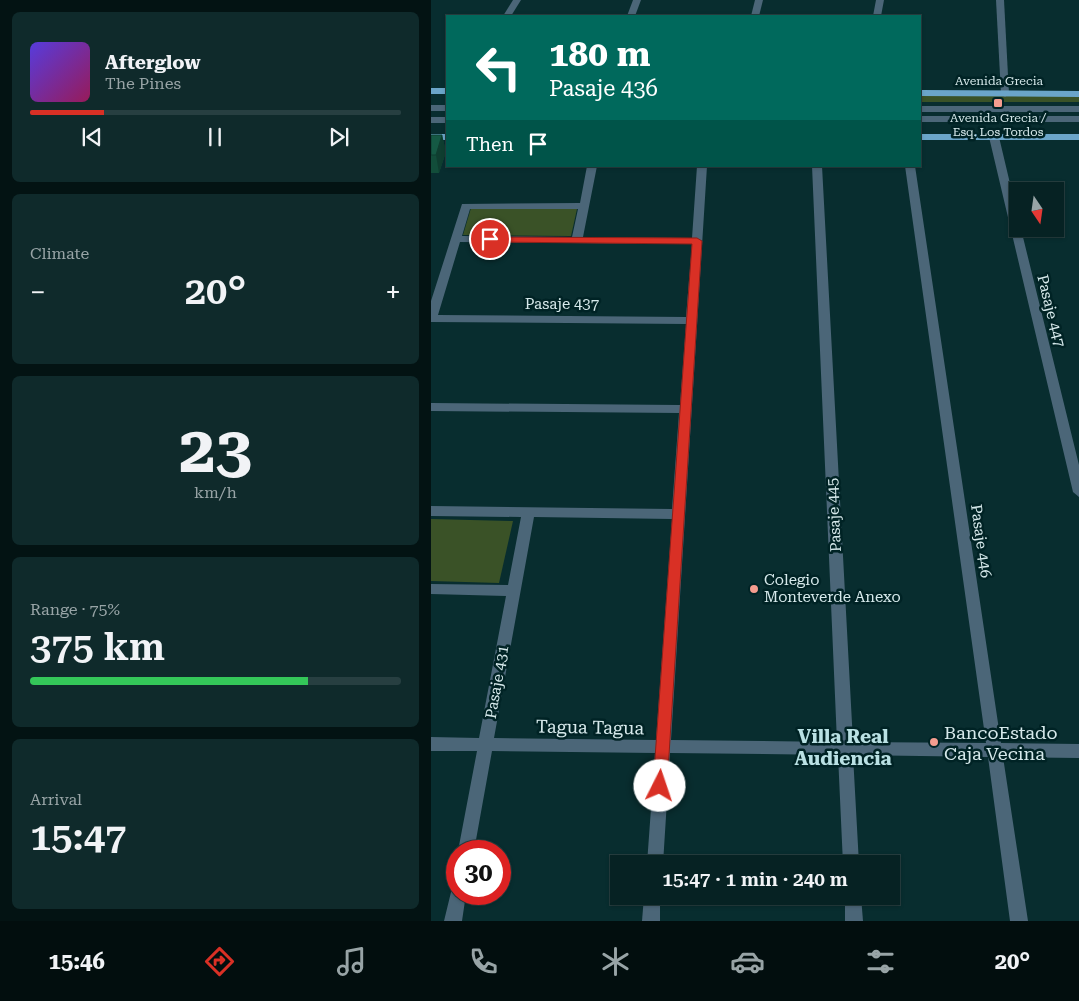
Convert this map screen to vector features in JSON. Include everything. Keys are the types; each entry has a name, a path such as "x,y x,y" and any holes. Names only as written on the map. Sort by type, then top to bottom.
{"main road":[{"path":"431,91 446,91"},
{"name":"Avenida Grecia","path":"921,94 1079,94"},
{"path":"431,137 446,137"},
{"path":"921,137 1079,138"}],"street":[{"path":"508,15 517,0"},
{"path":"631,15 637,0"},
{"path":"755,15 759,0"},
{"path":"877,15 879,0"},
{"path":"1000,0 1005,94"},
{"path":"431,108 446,108"},
{"path":"921,109 1079,109"},
{"path":"921,119 1079,119"},
{"path":"431,120 446,120"},
{"name":"Pasaje 447","path":"993,137 1079,492"},
{"path":"577,240 592,167"},
{"path":"656,855 703,167"},
{"name":"Pasaje 445","path":"817,167 851,855"},
{"name":"Pasaje 446","path":"910,167 1019,921"},
{"path":"431,319 466,206 584,206"},
{"path":"455,239 697,241"},
{"name":"Pasaje 437","path":"431,319 692,321"},
{"path":"431,407 685,409"},
{"path":"431,511 679,514"},
{"name":"Pasaje 431","path":"468,840 527,513"},
{"path":"431,589 513,591"},
{"name":"Tagua Tagua","path":"431,744 1079,751"},
{"path":"453,921 456,905"},
{"path":"651,921 652,905"},
{"path":"853,905 854,921"}],"green space":[{"path":"921,96 1079,96 1079,102 921,102"},
{"path":"471,208 577,209 571,236 463,235"},
{"path":"431,519 513,521 499,583 431,581"}],"building":[{"path":"431,135 442,135 436,155 431,155"}],"place":[{"name":"Avenida Grecia / Esq. Los Tordos","path":"998,103"},
{"name":"Colegio Monteverde Anexo","path":"754,589"},
{"name":"BancoEstado Caja Vecina","path":"934,742"}],"district":[{"name":"Villa Real Audiencia","path":"843,747"}],"route":[{"path":"490,239 697,241 660,786"}]}
